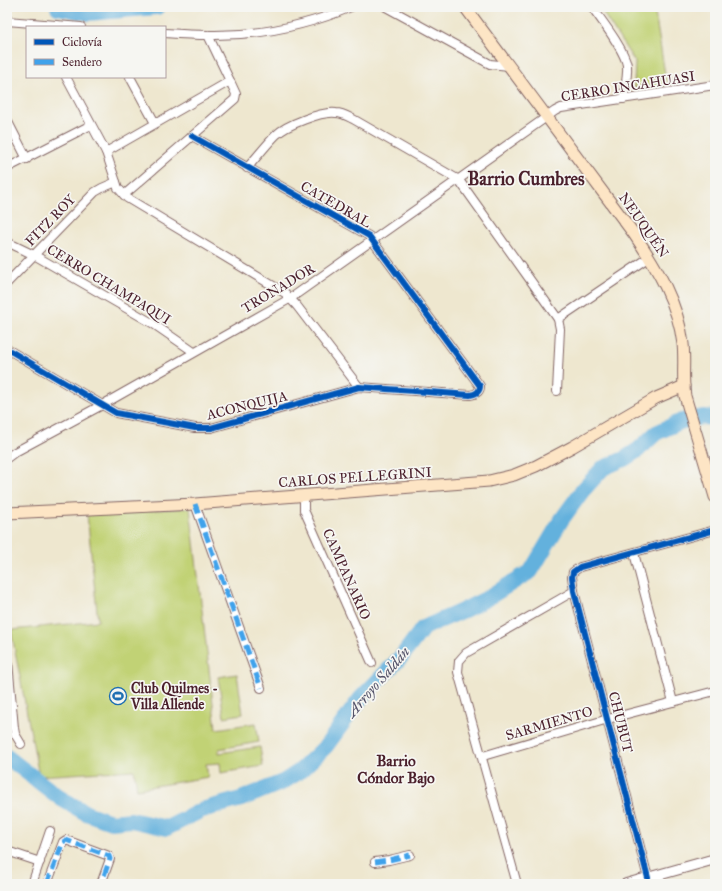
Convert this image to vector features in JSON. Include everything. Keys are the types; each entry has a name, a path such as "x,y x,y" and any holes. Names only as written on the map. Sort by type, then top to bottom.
{"main road":[{"name":"NEUQUÉN","path":"465,7 650,257 670,296 680,328 684,363 684,386 715,497"},
{"name":"CARLOS PELLEGRINI","path":"7,513 195,504 488,481 514,475 548,460 656,398 684,386"}],"street":[{"path":"166,33 208,35 254,33 315,21 351,7"},
{"path":"386,7 490,64 509,66"},
{"path":"592,7 623,52 627,64 623,98"},
{"path":"7,21 61,26"},
{"path":"124,195 235,99 236,94 208,35"},
{"path":"67,78 106,152 118,188 124,195 133,202 285,293 291,298 359,387"},
{"path":"131,78 155,124"},
{"path":"106,152 230,81"},
{"name":"CERRO INCAHUASI","path":"547,117 561,108 715,84"},
{"path":"247,168 276,134 285,128 295,123 334,112 343,114 353,119 458,180 558,319 560,329 557,391"},
{"name":"TRONADOR","path":"7,458 14,452 102,405 291,298 374,241 547,117"},
{"path":"7,120 27,158"},
{"path":"7,168 91,125"},
{"name":"CATEDRAL","path":"192,136 369,236 480,386"},
{"name":"FITZ ROY","path":"7,283 95,192 116,182"},
{"name":"CERRO CHAMPAQUI","path":"7,242 34,255 152,323 194,352"},
{"path":"558,319 650,257"},
{"name":"ACONQUIJA","path":"7,349 116,413 195,428 207,428 359,387 470,396 476,394 480,390 480,386"},
{"name":"CAMPANARIO","path":"304,496 304,510 372,663"},
{"path":"195,504 261,688"},
{"path":"673,702 634,553 715,530"},
{"name":"CHUBUT","path":"634,553 580,567 573,572 572,577 574,591 648,878"},
{"path":"518,884 458,672 459,661 466,653 574,591"},
{"path":"7,651 14,728 15,734 21,744"},
{"name":"SARMIENTO","path":"483,756 608,719 715,691"},
{"path":"32,884 50,831"},
{"path":"47,884 63,842 66,840 109,856 110,859 101,884"},
{"path":"7,851 40,862"},
{"path":"375,862 410,855"},
{"path":"626,884 715,859"}],"green space":[{"path":"599,7 654,7 667,86 634,87 635,62"},
{"name":"Club Quilmes - Villa Allende","path":"190,508 216,729 256,723 259,742 219,749 219,753 260,747 263,766 221,773 220,763 206,764 208,777 137,789 134,770 39,776 11,630 98,621 87,514"},
{"path":"237,674 243,714 224,717 218,677"}],"waterway":[{"path":"58,7 88,13 157,7"},
{"name":"Arroyo Saldán","path":"7,757 60,798 86,813 111,822 131,820 167,828 202,810 241,799 283,782 300,771 326,746 361,698 402,656 423,628 486,599 531,571 562,519 583,490 603,468 624,459 638,450 656,433 682,421 703,417 715,418"}],"marked path":[{"path":"195,504 261,688"},
{"path":"47,884 63,842 66,840 109,856 110,859 101,884"},
{"path":"375,862 410,855"}],"cycle path":[{"path":"7,349 116,413 195,428 211,428 359,387 470,395 478,391 480,386 369,236 192,136"},
{"path":"648,878 574,591 572,577 573,572 580,567 715,530"}],"place":[{"name":"Club Quilmes - Villa Allende","path":"118,696"}],"district":[{"name":"Barrio Cumbres","path":"526,179"},
{"name":"Barrio Cóndor Bajo","path":"396,770"}]}
